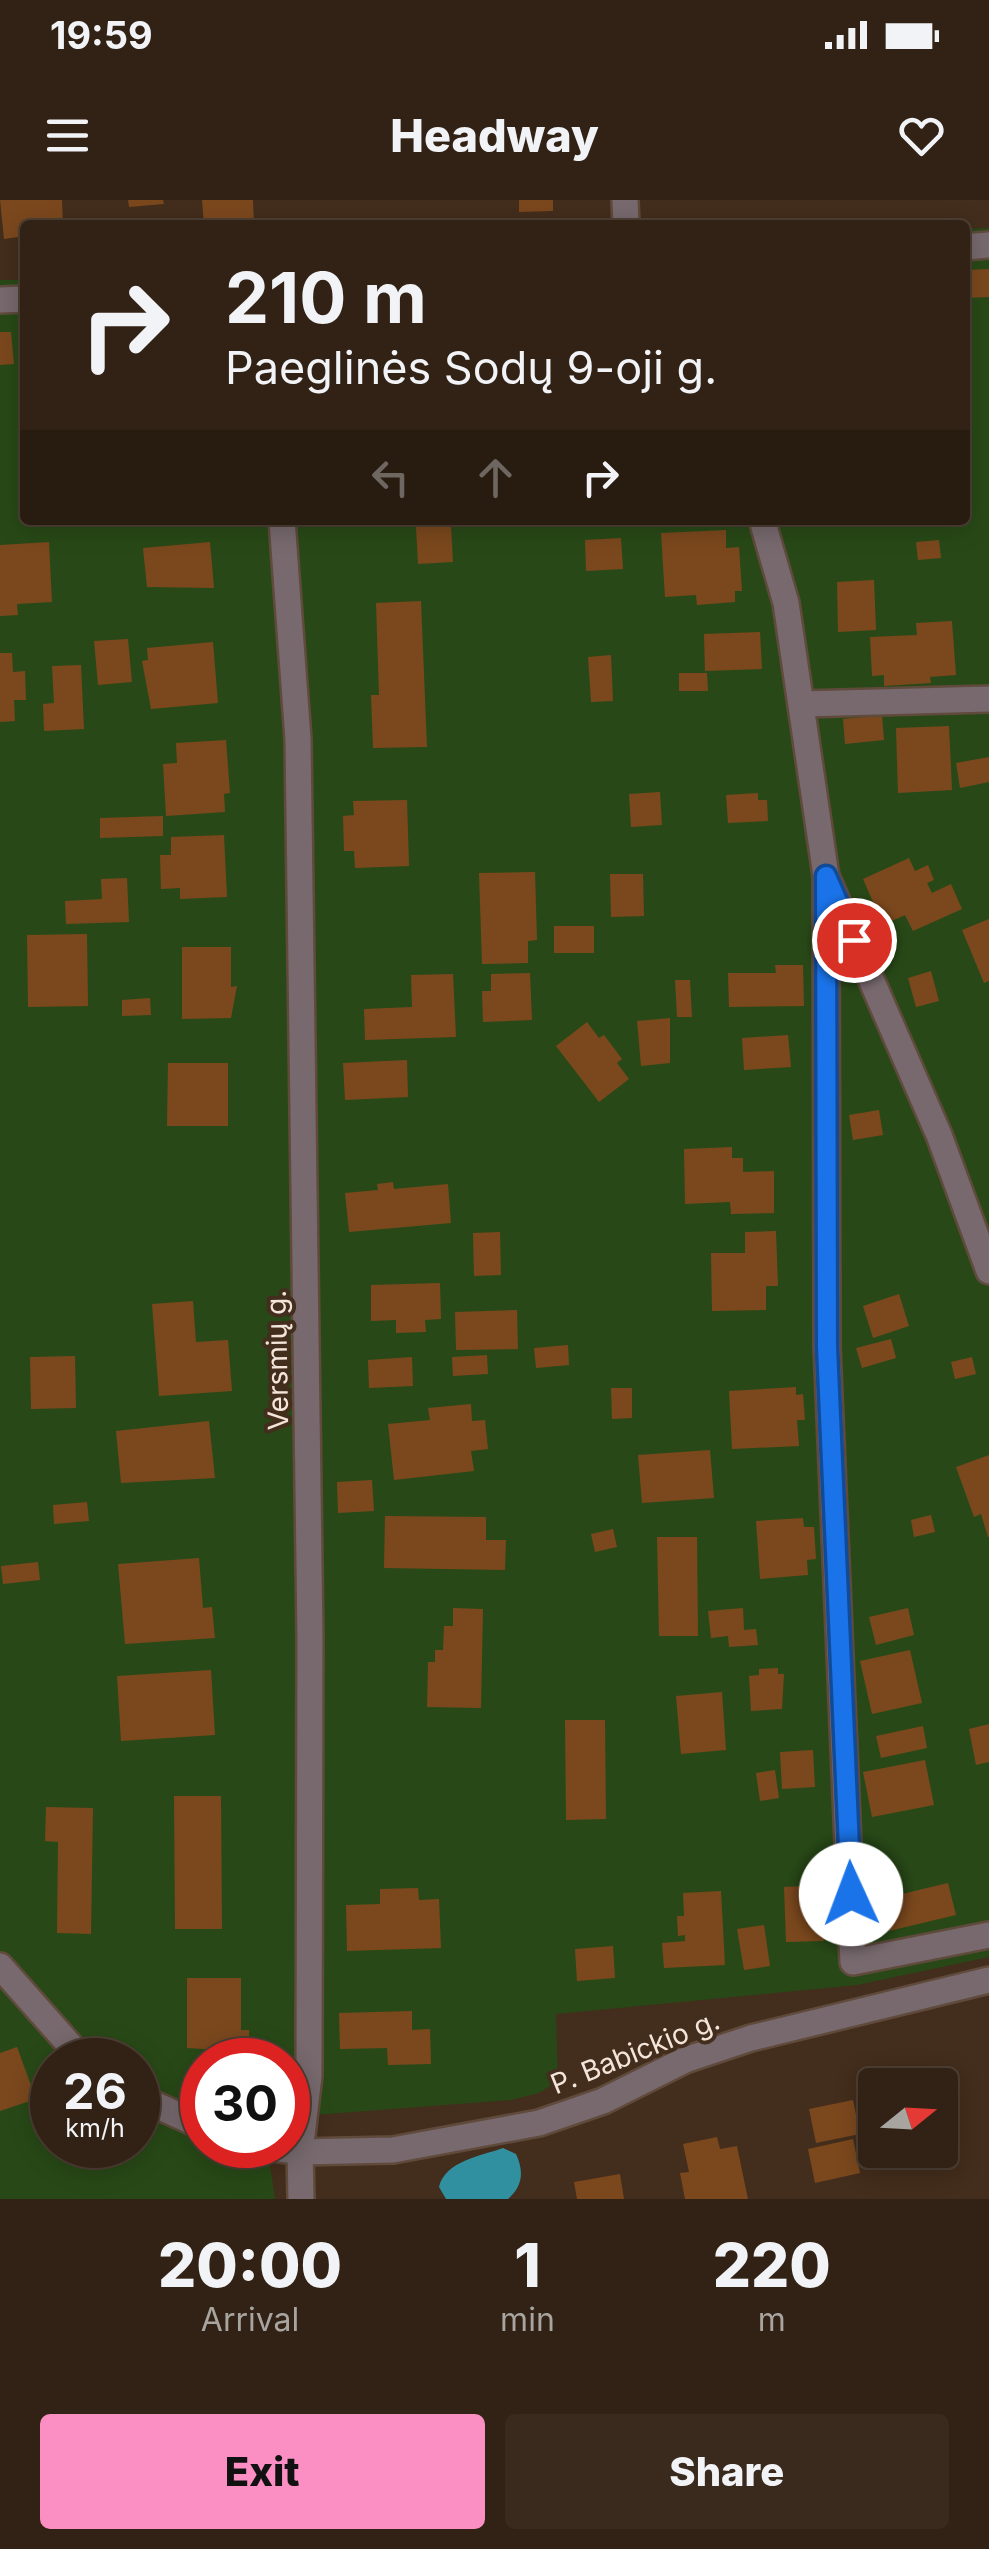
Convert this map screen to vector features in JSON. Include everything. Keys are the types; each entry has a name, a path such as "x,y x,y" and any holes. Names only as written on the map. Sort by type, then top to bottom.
{"street":[{"name":"Versmių g.","path":"282,525 298,739 310,1638 309,2038"},
{"path":"763,525 786,603 826,876 827,1347 853,1962 989,1936"},
{"path":"803,704 989,699"},
{"path":"826,876 938,1136 989,1271"},
{"path":"0,1966 63,2038"},
{"name":"P. Babickio g.","path":"310,2152 393,2150 539,2123 603,2101 685,2060 751,2038 989,1980"},
{"name":"Versmių g.","path":"300,2168 301,2199"}],"green space":[{"path":"989,228 989,1957 857,1985 556,2014 558,2081 539,2093 511,2100 310,2115 310,2038 180,2038 180,2168 270,2168 275,2199 0,2199 0,280 20,280 20,525 970,525 970,229"}],"water":[{"path":"503,2148 516,2154 521,2172 517,2189 508,2199 446,2199 439,2187 448,2171"}],"building":[{"path":"0,200 62,200 63,220 20,220 20,237 4,239"},
{"path":"128,200 163,200 164,204 129,207"},
{"path":"202,200 253,200 254,220 204,220"},
{"path":"519,200 553,200 553,211 519,212"},
{"path":"989,269 989,297 970,298 970,270"},
{"path":"0,332 11,332 14,364 0,365"},
{"path":"451,525 453,562 418,564 416,527"},
{"path":"726,530 726,548 739,547 742,591 735,591 735,602 697,605 696,595 665,597 661,533"},
{"path":"621,538 623,569 586,571 585,540"},
{"path":"939,540 941,558 918,560 916,542"},
{"path":"49,542 52,602 17,604 18,615 0,616 0,545"},
{"path":"210,542 214,588 147,587 143,548"},
{"path":"874,580 876,630 838,632 837,582"},
{"path":"421,601 427,747 373,748 371,695 379,695 376,603"},
{"path":"952,621 956,675 930,677 931,683 884,686 884,675 872,676 870,637 917,635 916,623"},
{"path":"760,632 762,669 705,671 704,634"},
{"path":"128,639 132,682 98,685 94,641"},
{"path":"213,642 218,703 151,709 142,661 148,660 147,648"},
{"path":"0,653 12,653 13,672 25,671 26,700 14,700 15,721 0,722"},
{"path":"611,655 613,701 591,702 588,657"},
{"path":"81,665 84,729 44,731 43,704 54,703 52,666"},
{"path":"679,673 707,673 708,691 679,691"},
{"path":"882,715 884,740 845,744 843,719"},
{"path":"949,726 952,790 898,793 896,728"},
{"path":"226,740 230,793 224,794 225,812 166,816 163,764 177,763 176,743"},
{"path":"989,757 989,782 960,788 956,763"},
{"path":"660,792 662,825 631,827 629,794"},
{"path":"758,793 758,800 767,800 768,821 728,823 726,795"},
{"path":"407,800 409,866 355,868 354,851 344,851 343,816 354,815 353,801"},
{"path":"163,816 163,836 100,838 100,818"},
{"path":"224,835 227,897 180,899 180,888 161,889 160,855 171,855 171,837"},
{"path":"909,858 915,871 928,865 934,880 927,883 932,893 951,884 962,909 913,931 905,915 883,925 863,879"},
{"path":"535,872 537,940 528,941 528,963 482,964 479,873"},
{"path":"610,874 643,874 644,916 611,917"},
{"path":"127,878 129,922 66,924 65,901 102,899 101,879"},
{"path":"989,919 989,981 984,983 962,930"},
{"path":"554,926 594,926 594,953 554,953"},
{"path":"87,934 88,1006 28,1007 27,935"},
{"path":"182,947 231,947 231,987 237,986 231,1018 182,1019"},
{"path":"775,965 803,965 804,1006 729,1007 728,973 776,973"},
{"path":"931,971 939,1001 916,1007 908,978"},
{"path":"530,973 532,1020 483,1022 482,991 491,991 491,974"},
{"path":"453,974 456,1037 365,1040 364,1009 412,1007 411,975"},
{"path":"675,980 690,980 692,1017 677,1017"},
{"path":"150,998 151,1015 122,1016 122,1000"},
{"path":"670,1018 670,1063 641,1066 637,1021"},
{"path":"587,1022 599,1038 604,1035 622,1059 617,1063 629,1079 599,1102 556,1046"},
{"path":"788,1035 791,1067 744,1070 742,1038"},
{"path":"407,1060 408,1097 345,1100 343,1063"},
{"path":"168,1063 228,1063 228,1126 167,1126"},
{"path":"879,1110 883,1135 853,1140 849,1115"},
{"path":"732,1147 732,1158 743,1158 743,1172 774,1171 774,1213 731,1214 730,1202 685,1204 684,1149"},
{"path":"393,1182 394,1189 448,1184 451,1223 349,1232 345,1193 378,1190 377,1184"},
{"path":"776,1231 778,1286 766,1286 766,1310 712,1311 711,1253 745,1253 745,1232"},
{"path":"500,1232 501,1275 474,1276 473,1233"},
{"path":"440,1283 441,1319 425,1320 426,1332 396,1333 396,1320 371,1321 371,1285"},
{"path":"899,1294 909,1326 873,1338 863,1306"},
{"path":"193,1301 196,1342 228,1340 232,1391 159,1396 152,1304"},
{"path":"517,1310 518,1349 456,1350 455,1312"},
{"path":"891,1339 896,1358 862,1368 856,1348"},
{"path":"568,1345 569,1365 536,1368 534,1348"},
{"path":"487,1355 488,1374 453,1376 452,1357"},
{"path":"75,1356 76,1408 31,1409 30,1357"},
{"path":"412,1357 413,1386 369,1388 368,1360"},
{"path":"972,1357 976,1374 955,1379 951,1362"},
{"path":"796,1387 796,1395 803,1394 805,1420 797,1420 799,1446 732,1449 729,1391"},
{"path":"611,1388 632,1388 632,1418 612,1419"},
{"path":"471,1404 472,1421 485,1420 488,1449 471,1451 474,1471 394,1480 388,1424 430,1420 428,1408"},
{"path":"209,1421 215,1478 121,1483 116,1431"},
{"path":"710,1450 714,1498 642,1503 638,1455"},
{"path":"989,1455 988,1537 981,1514 974,1517 956,1467"},
{"path":"372,1480 374,1511 338,1513 337,1482"},
{"path":"87,1502 89,1521 54,1524 53,1505"},
{"path":"931,1515 935,1532 914,1537 911,1520"},
{"path":"385,1516 486,1517 486,1540 506,1540 505,1570 384,1568"},
{"path":"803,1518 804,1527 814,1527 816,1559 807,1560 808,1575 760,1579 756,1521"},
{"path":"613,1529 617,1547 595,1552 591,1534"},
{"path":"657,1537 697,1537 698,1636 659,1636"},
{"path":"199,1558 203,1608 212,1607 215,1638 125,1644 118,1564"},
{"path":"38,1562 40,1580 3,1584 1,1566"},
{"path":"453,1608 483,1609 481,1708 427,1707 428,1662 435,1662 435,1650 443,1650 444,1626 453,1626"},
{"path":"743,1608 744,1630 756,1629 758,1645 729,1647 728,1636 711,1638 708,1611"},
{"path":"908,1608 914,1635 876,1645 869,1617"},
{"path":"910,1650 922,1703 872,1714 860,1661"},
{"path":"778,1668 778,1674 784,1674 782,1709 751,1711 749,1676 759,1675 759,1669"},
{"path":"211,1670 215,1735 121,1741 117,1676"},
{"path":"722,1692 726,1750 681,1754 676,1696"},
{"path":"565,1720 605,1720 606,1819 566,1820"},
{"path":"989,1724 989,1762 976,1765 969,1729"},
{"path":"923,1726 927,1748 881,1758 876,1736"},
{"path":"813,1750 815,1787 782,1789 780,1752"},
{"path":"925,1760 934,1805 872,1817 863,1772"},
{"path":"775,1770 779,1798 760,1801 756,1773"},
{"path":"174,1796 221,1796 222,1929 175,1929"},
{"path":"46,1807 93,1808 91,1934 57,1933 58,1842 45,1841"},
{"path":"948,1883 956,1915 889,1931 881,1899"},
{"path":"821,1885 824,1941 786,1942 784,1887"},
{"path":"418,1888 419,1900 439,1899 441,1948 347,1951 346,1905 380,1904 380,1889"},
{"path":"721,1891 725,1965 664,1968 662,1943 685,1941 685,1935 678,1936 677,1916 684,1916 683,1893"},
{"path":"764,1925 770,1966 744,1970 737,1929"},
{"path":"613,1946 615,1978 577,1981 575,1949"},
{"path":"187,1978 241,1978 241,2030 249,2030 249,2038 187,2038"},
{"path":"412,2011 412,2030 430,2029 431,2064 388,2065 387,2048 340,2049 339,2013"},
{"path":"17,2047 30,2083 30,2101 0,2111 0,2053"},
{"path":"853,2100 858,2134 816,2143 809,2109"},
{"path":"717,2137 720,2149 737,2146 748,2199 685,2199 680,2173 689,2172 683,2144"},
{"path":"853,2139 860,2173 815,2183 808,2149"},
{"path":"620,2174 624,2199 577,2199 574,2182"}],"route":[{"path":"851,1894 827,1347 826,876 854,940"}]}
